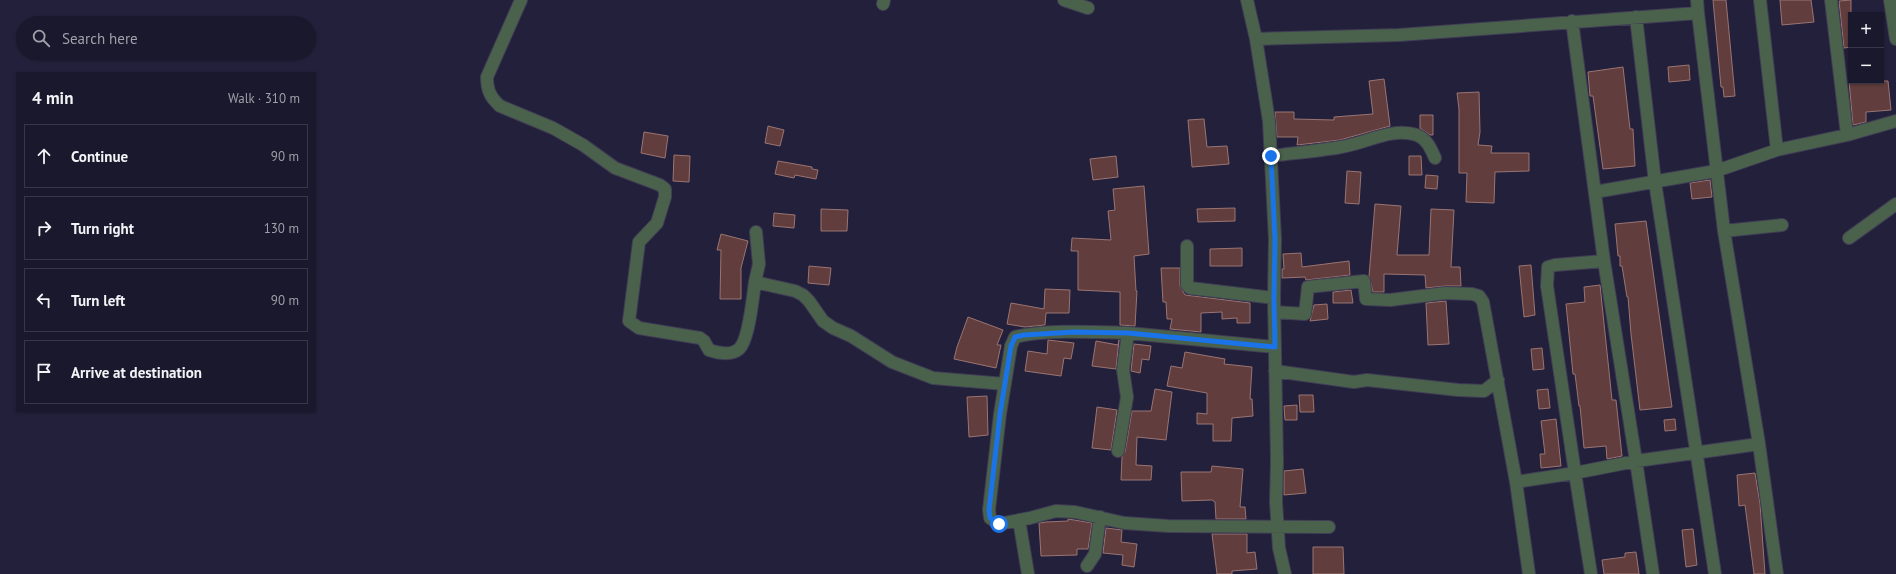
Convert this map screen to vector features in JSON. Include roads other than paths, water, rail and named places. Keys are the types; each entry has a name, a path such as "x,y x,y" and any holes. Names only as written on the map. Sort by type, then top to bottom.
{"street":[{"path":"521,0 487,77 488,89 494,100 500,106 553,128 583,145 615,168 660,185 665,190 665,197 657,224 639,242 629,321 639,328 700,338 704,340 709,350 714,352 734,352 740,348 748,328 759,264 756,232"},
{"path":"1064,0 1088,8"},
{"path":"1247,0 1256,39 1269,121 1275,239 1274,312 1277,461 1276,502 1279,548 1285,574"},
{"path":"1697,0 1724,231 1759,444 1777,574"},
{"path":"1760,0 1777,150"},
{"path":"1831,0 1847,135"},
{"path":"1890,0 1896,39"},
{"path":"1256,39 1399,35 1698,13"},
{"path":"1636,17 1655,182 1714,574"},
{"path":"1572,22 1604,261 1653,574"},
{"path":"1595,192 1716,171 1777,150 1847,135 1896,121"},
{"path":"1271,156 1342,147 1396,132 1416,135 1423,138 1429,145 1436,158"},
{"path":"1849,238 1896,204"},
{"path":"1724,231 1782,225"},
{"path":"1187,246 1187,285 1190,288 1274,298"},
{"path":"1591,574 1547,286 1548,267 1555,265 1604,261"},
{"path":"1274,312 1305,314 1308,287 1364,281 1366,299 1390,300 1446,293 1472,294 1479,296 1483,302 1498,380 1516,482 1529,574"},
{"path":"755,282 795,291 803,295 809,300 823,321 833,328 851,336 892,362 933,378 1005,384"},
{"path":"1275,347 1128,333 1074,332 1024,335 1015,337 1011,346 1005,384 989,510 990,518 999,524 1056,511 1075,512 1124,523 1168,526 1278,528 1329,527"},
{"path":"1118,451 1126,397 1123,370 1128,333"},
{"path":"1275,371 1354,382 1366,380 1458,390 1484,391 1498,380"},
{"path":"1516,482 1575,473 1636,461 1696,454 1759,444"},
{"path":"1087,566 1095,554 1100,517"},
{"path":"1019,520 1028,574"}]}
